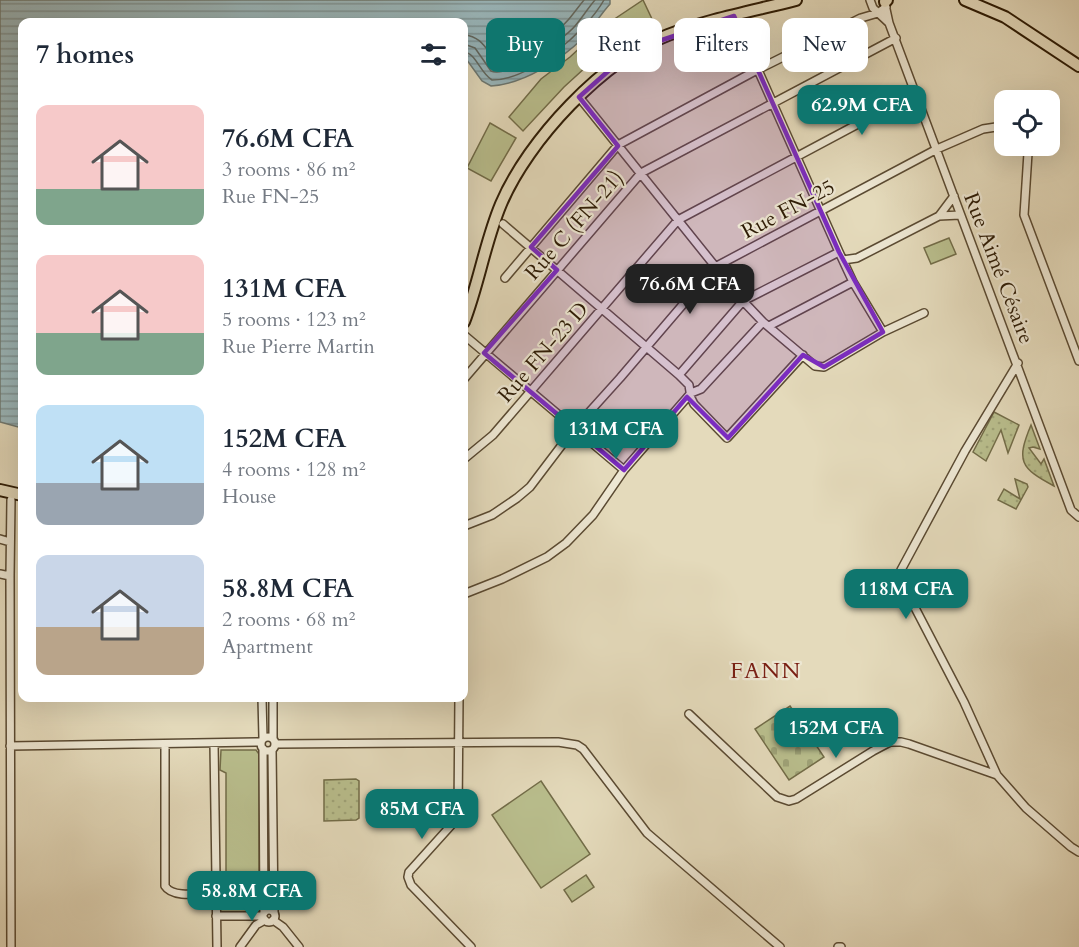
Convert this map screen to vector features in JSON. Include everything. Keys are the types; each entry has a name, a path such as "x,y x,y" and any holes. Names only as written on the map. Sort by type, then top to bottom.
{"highway":[{"path":"468,291 494,201 520,153 545,122 607,63 635,44 685,23 769,0"},
{"path":"468,309 495,219 508,188 522,162 540,138 579,97 614,66 667,35 796,0"},
{"path":"964,0 1005,17 1079,66"},
{"path":"986,0 1015,16 1079,59"},
{"path":"0,490 18,494"},
{"path":"0,497 17,501"}],"street":[{"path":"870,0 873,8 891,26"},
{"path":"770,64 861,18 878,13 885,2"},
{"path":"885,2 891,26"},
{"name":"Rue Aimé Césaire","path":"891,26 1071,510 1079,517"},
{"name":"Rue C (FN-21)","path":"468,374 641,173 896,38"},
{"path":"505,278 618,146 753,72"},
{"path":"758,72 839,252 883,332"},
{"name":"Rue FN-23 D","path":"468,456 492,435 678,220 916,93"},
{"path":"579,97 743,301 815,366 824,367 883,332 924,314"},
{"name":"Rue FN-25","path":"468,524 492,515 530,487 574,429 715,267 937,148 983,129 994,127"},
{"path":"1028,156 1024,215 1079,361"},
{"path":"939,216 954,196"},
{"path":"843,260 857,258 939,216 960,215"},
{"path":"503,224 679,375 689,385 694,404 727,438 803,355"},
{"path":"679,375 743,301 839,252"},
{"path":"468,593 490,585 547,557 566,543 593,515 624,470 691,393 701,389 766,324 854,282"},
{"path":"468,339 624,470"},
{"path":"1018,363 941,494 899,577 964,702 997,774 1026,808 1079,852"},
{"path":"11,947 10,542 17,501"},
{"path":"0,539 10,542"},
{"path":"0,574 10,576"},
{"path":"262,702 264,916"},
{"path":"273,702 274,916"},
{"path":"459,702 458,815 409,872 408,877 417,891 471,947"},
{"path":"689,714 782,799 796,799 890,742 909,744 997,774"},
{"path":"262,743 268,736 273,744"},
{"path":"10,746 458,742 558,742 577,745 583,749 647,833 780,947"},
{"path":"214,743 217,947"},
{"path":"165,744 165,886 169,891 177,893 216,892"},
{"path":"240,947 269,909 299,947"},
{"path":"216,916 264,916"}],"highlighted area":[{"path":"734,16 839,252 883,332 824,367 803,355 728,438 687,397 624,470 484,353 557,270 531,247 618,146 579,97 614,66 647,45"}],"green space":[{"path":"643,0 652,18 616,18"},
{"path":"577,50 577,72 580,72 523,131 509,117 541,79 550,72 565,72 565,61"},
{"path":"490,123 516,138 491,181 468,169"},
{"path":"949,238 956,254 931,264 924,248"},
{"path":"994,412 1019,425 1008,453 1001,430 986,461 973,452"},
{"path":"1031,425 1040,449 1029,448 1041,464 1044,459 1054,486 1034,474 1024,462 1023,447"},
{"path":"1015,479 1027,484 1028,487 1016,509 998,500 1004,489 1020,499"},
{"path":"790,706 824,757 789,780 755,729"},
{"path":"221,750 256,750 259,754 259,912 220,912 221,884 226,882 226,773 220,770"},
{"path":"356,779 359,781 359,818 324,821 324,780"},
{"path":"541,781 590,854 541,888 492,815"},
{"path":"586,875 594,887 572,902 564,890"}],"water":[{"path":"0,0 610,0 610,4 599,18 577,18 577,43 565,53 565,18 486,18 486,72 536,72 516,81 491,86 482,81 468,62 468,18 18,18 18,427 0,422"}],"district":[{"name":"FANN","path":"766,670"}]}
